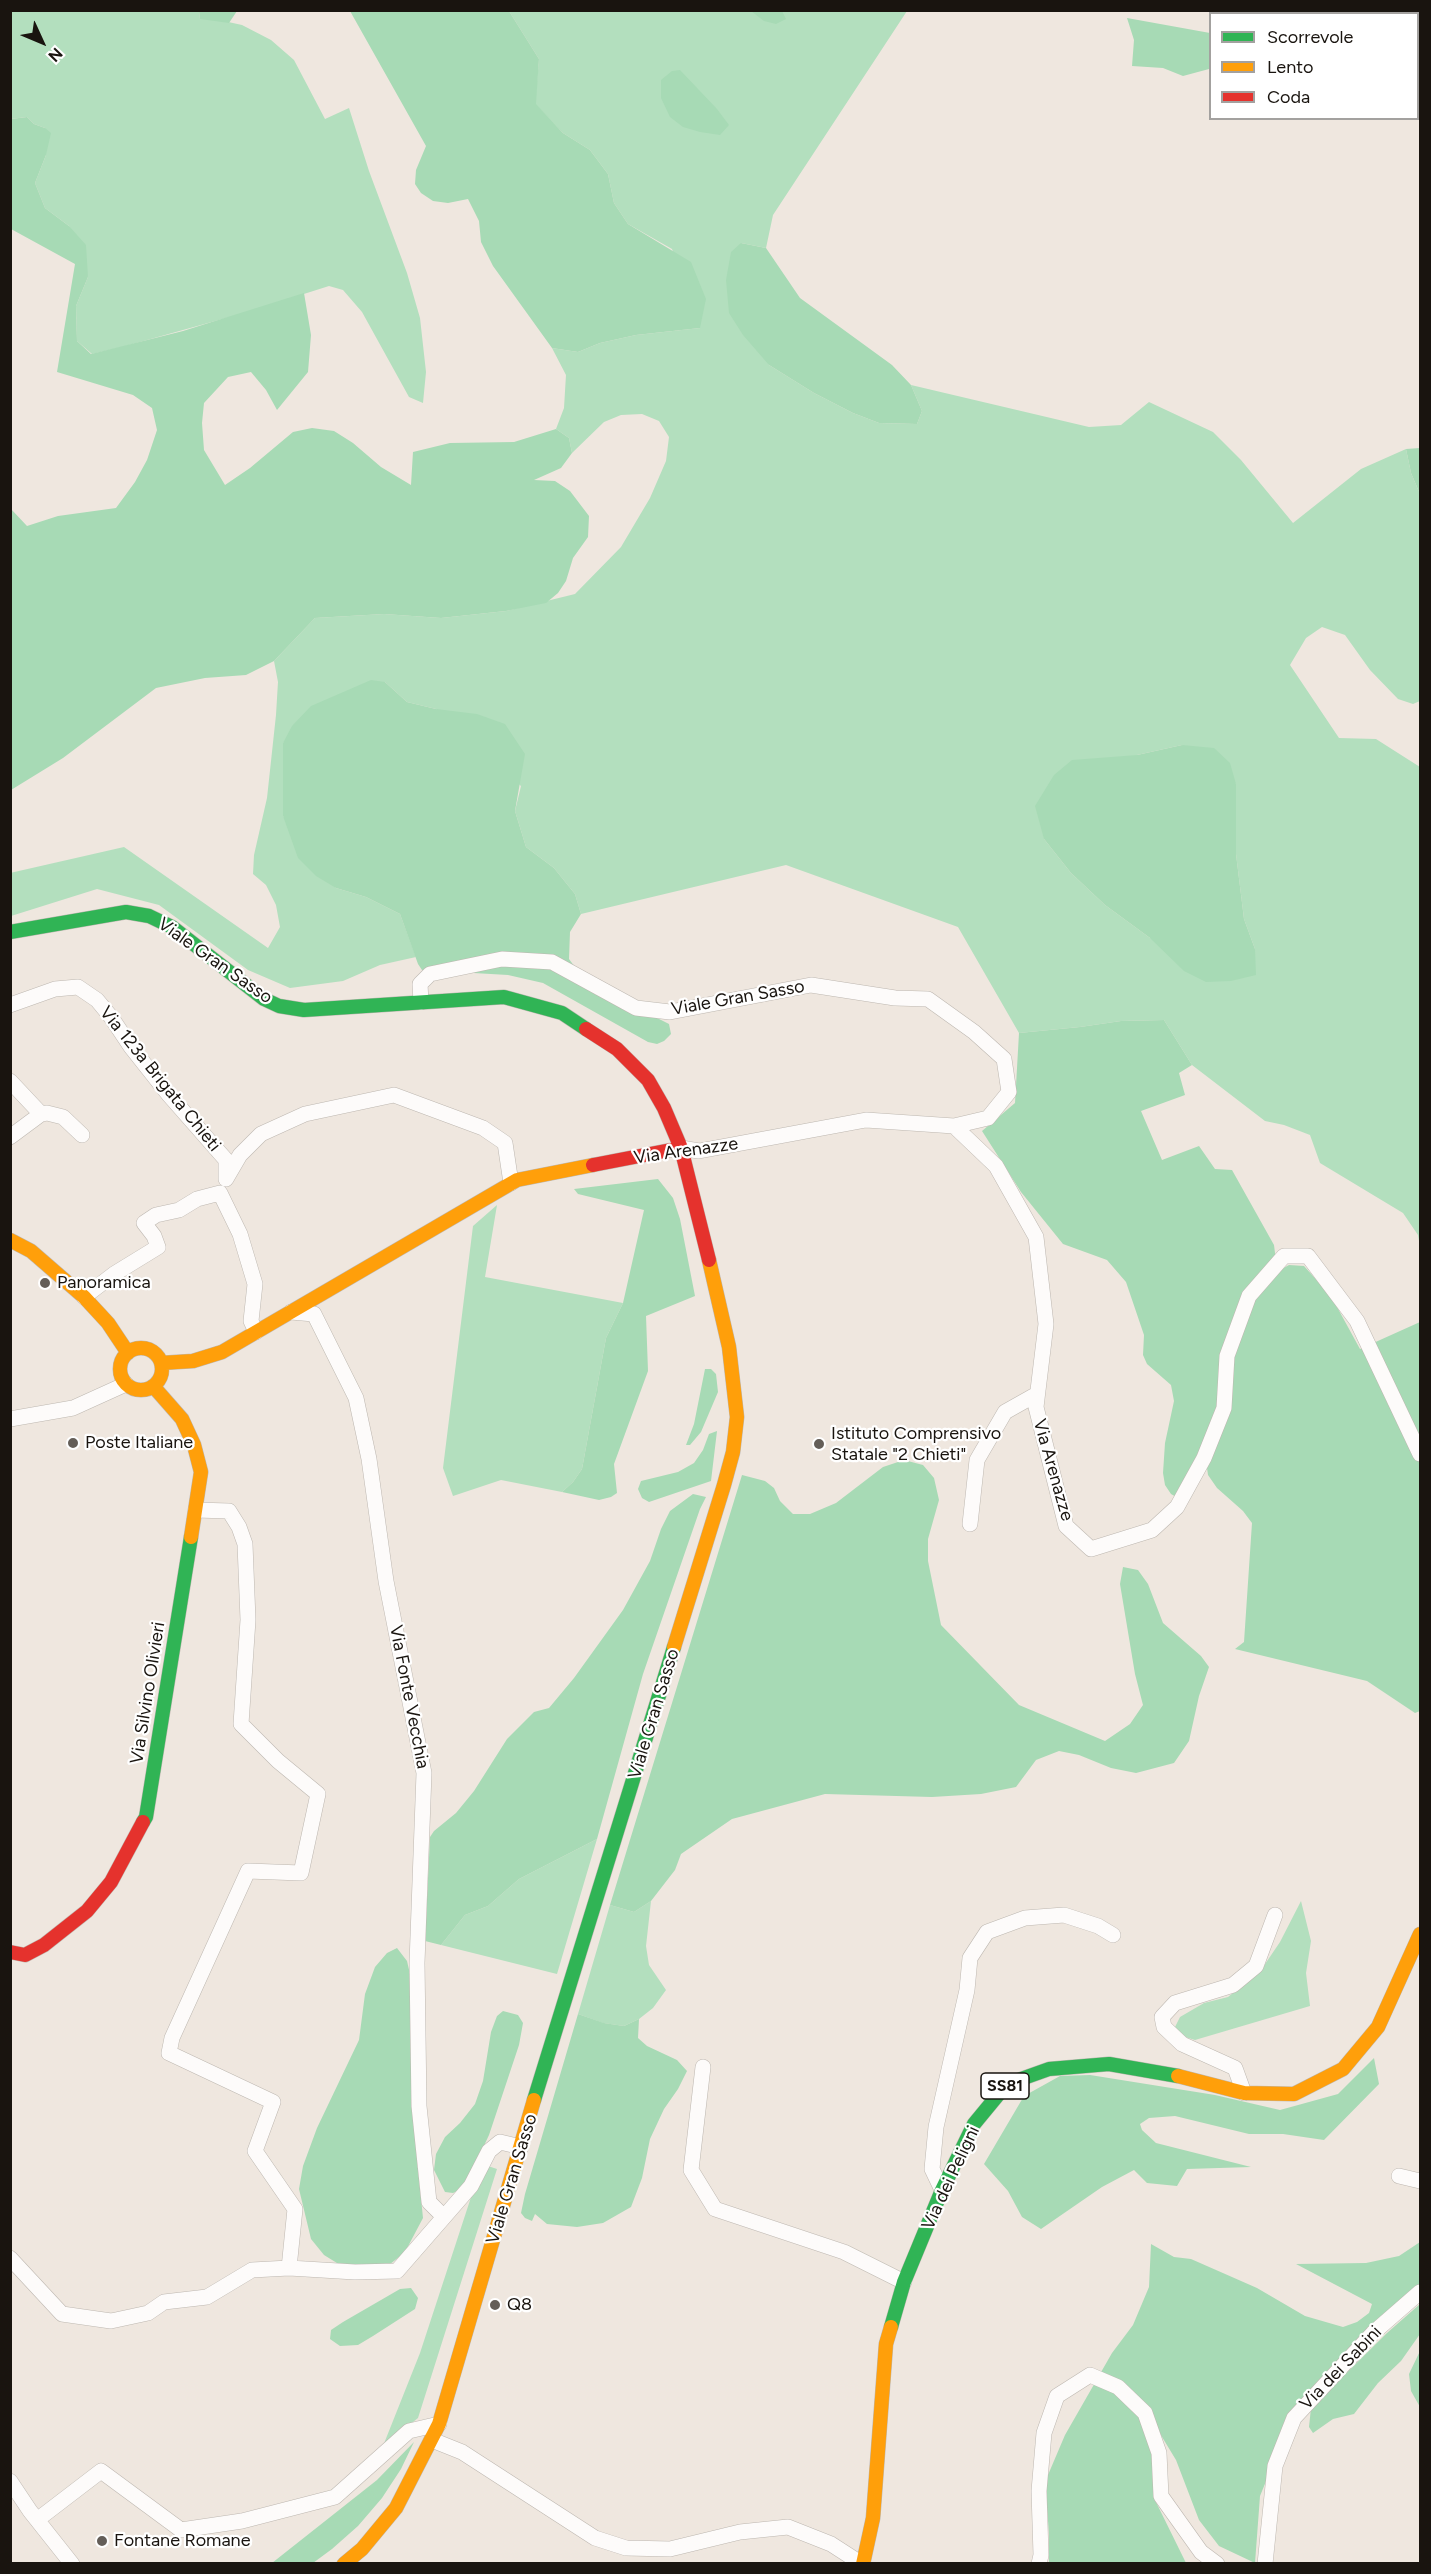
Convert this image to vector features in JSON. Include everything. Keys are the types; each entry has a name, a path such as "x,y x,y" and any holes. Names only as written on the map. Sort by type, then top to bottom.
{"main road":[{"name":"Viale Gran Sasso","path":"10,932 126,912 149,916 171,927 264,999 279,1006 304,1010 504,997 562,1013 617,1049 648,1080 664,1108 681,1148 729,1347 736,1406 733,1452 716,1515 521,2147 439,2424 396,2508 362,2549 344,2564"},
{"name":"Via Arenazze","path":"161,1363 206,1358 222,1352 517,1180 681,1148"},
{"path":"11,1241 40,1258 84,1296 108,1323 128,1353"},
{"path":"141,1348 147,1349 158,1357 161,1363 161,1376 153,1386 142,1390 126,1384 122,1378 120,1365 128,1353 141,1348"},
{"name":"Via Silvino Olivieri","path":"10,1952 25,1955 44,1945 87,1911 111,1882 146,1817 201,1472 196,1452 182,1419 153,1386"},
{"name":"Via dei Peligni","path":"863,2564 873,2518 886,2344 904,2282 942,2190 974,2124 1007,2084 1049,2069 1109,2064 1179,2076 1244,2093 1294,2094 1343,2069 1378,2027 1420,1934"}],"street":[{"name":"Viale Gran Sasso","path":"422,1002 420,984 430,974 502,959 552,962 636,1008 670,1012 811,986 895,998 928,999 974,1032 1004,1059 1009,1092 988,1118 954,1126"},
{"name":"Via 123a Brigata Chieti","path":"10,1005 55,989 78,987 97,1000 130,1047 226,1160 223,1186"},
{"path":"10,1081 41,1114"},
{"name":"Via 123a Brigata Chieti","path":"223,1186 240,1155 261,1134 305,1114 394,1095 483,1128 505,1143 511,1183"},
{"path":"10,1137 41,1114 47,1113 63,1117 82,1135"},
{"name":"Via Arenazze","path":"681,1148 699,1151 866,1120 954,1126 996,1166 1036,1237 1046,1324 1036,1407 1066,1526 1091,1549 1152,1530 1178,1507 1203,1458 1224,1408 1227,1356 1249,1296 1284,1256 1308,1256 1357,1321 1420,1454"},
{"path":"84,1296 158,1247 154,1236 144,1223 156,1215 179,1210 223,1186 255,1284 250,1321 256,1332"},
{"name":"Via Fonte Vecchia","path":"291,1312 314,1314 356,1398 369,1459 386,1581 424,1773 417,1963 419,2106 429,2202 444,2217"},
{"path":"10,1419 85,1404 126,1384"},
{"path":"970,1524 977,1460 1005,1412 1037,1394"},
{"path":"196,1510 229,1510 239,1527 245,1544 248,1620 241,1724 278,1761 318,1794 301,1873 248,1871 172,2038 169,2053 273,2102 255,2151 295,2209 288,2268"},
{"path":"942,2190 932,2169 936,2127 967,1990 970,1958 987,1932 1024,1918 1064,1915 1098,1926 1113,1935"},
{"path":"1244,2093 1235,2068 1182,2044 1164,2027 1162,2017 1175,2003 1233,1985 1256,1966 1275,1915"},
{"path":"703,2067 691,2170 716,2209 844,2252 904,2282"},
{"path":"10,2258 62,2314 111,2321 148,2313 164,2302 207,2297 252,2270 288,2268 355,2272 397,2271 471,2186 489,2151 500,2142 521,2147"},
{"path":"1399,2176 1420,2181"},
{"name":"Via dei Sabini","path":"1265,2564 1275,2466 1294,2418 1373,2333 1420,2292"},
{"path":"1039,2564 1041,2555 1039,2491 1044,2433 1057,2396 1090,2375 1118,2387 1145,2414 1159,2453 1161,2496 1201,2552 1217,2564"},
{"path":"37,2520 101,2471 181,2530 242,2521 335,2497 409,2431 439,2424"},
{"path":"432,2440 462,2452 595,2538 626,2548 670,2548 740,2532 788,2527 831,2544 863,2564"},
{"path":"10,2481 72,2564"}],"green space":[{"path":"199,10 237,11 229,23 200,19"},
{"path":"11,11 199,11 200,19 210,18 242,25 271,40 294,60 325,119 349,108 369,171 407,273 420,318 426,372 423,403 409,397 362,312 343,290 329,286 244,313 92,354 77,341 76,306 88,277 69,226 45,208 35,183 46,155 45,128 34,124 27,117 11,119"},
{"path":"350,11 509,11 539,59 536,104 563,133 590,150 608,174 614,203 628,224 691,262 706,299 700,328 636,335 600,343 578,352 552,348 493,266 481,242 479,221 468,199 448,203 433,201 421,193 415,184 416,170 426,146"},
{"path":"509,11 907,11 773,215 766,248 741,243 769,365 814,393 853,413 879,423 917,424 922,411 911,385 1089,427 1121,425 1149,402 1213,432 1241,460 1293,523 1361,469 1406,449 1411,473 1420,494 1420,701 1413,704 1398,699 1370,670 1345,635 1322,627 1306,638 1290,665 1339,738 1376,739 1420,767 1420,1247 1418,1235 1403,1213 1320,1163 1310,1135 1284,1125 1265,1121 1192,1065 1164,1020 1121,1021 1019,1033 958,927 786,865 581,914 575,894 554,868 526,847 515,811 521,786 436,709 407,702 385,682 283,743 283,816 336,888 366,897 400,914 416,957 380,965 343,981 290,988 248,970 159,905 97,889 11,916 10,873 124,847 268,948 280,927 276,905 266,885 253,874 254,855 267,798 276,715 278,682 274,661 315,618 384,614 441,618 506,611 575,594 621,547 650,498 666,461 669,437 659,421 642,414 621,415 604,422 572,453 569,438 556,429 564,408 566,375 552,348 578,352 600,343 636,335 700,328 672,249 628,224 614,203 608,174 590,150 563,133 535,104 539,59","holes":["1182,745 1236,784 1236,854 1244,919 1255,949 1150,938 1105,905 1071,873 1044,839 1137,755"]},
{"path":"751,11 782,11 786,19 776,24 764,21"},
{"path":"1127,18 1209,33 1209,69 1183,76 1163,68 1132,66 1134,40"},
{"path":"680,70 729,125 720,135 683,127 670,117 661,98 661,80 672,71"},
{"path":"27,117 34,124 51,133 46,155 35,183 45,208 69,226 86,245 88,277 76,306 77,341 91,354 183,331 304,293 311,335 308,372 277,410 266,390 251,372 228,377 204,403 202,423 204,450 225,485 250,468 293,432 312,428 334,431 353,443 381,467 411,485 413,452 450,443 514,442 556,429 569,438 572,453 561,468 534,480 555,481 570,491 589,516 588,537 573,558 566,581 558,593 546,603 506,611 441,618 384,614 315,618 274,661 246,675 205,678 156,688 63,758 11,790 11,509 27,526 58,516 116,508 135,482 147,460 157,430 152,408 133,395 57,372 75,264 11,229 11,119"},
{"path":"741,243 766,248 800,298 892,365 911,385 922,411 917,424 879,423 853,413 814,393 769,365 743,335 729,313 726,280 731,252"},
{"path":"1420,448 1420,494 1411,473 1406,449"},
{"path":"371,680 385,682 407,702 436,709 477,714 505,724 525,754 515,811 526,847 554,868 575,894 581,914 570,932 569,959 586,982 669,1024 671,1034 664,1041 657,1044 648,1042 543,983 508,975 422,970 400,914 366,897 336,888 316,876 298,858 283,816 283,743 292,726 311,706"},
{"path":"1182,745 1214,748 1230,763 1236,784 1236,854 1244,919 1255,949 1256,975 1231,981 1206,982 1184,971 1150,938 1105,905 1071,873 1044,839 1035,806 1054,775 1072,760 1137,755"},
{"path":"1164,1020 1192,1065 1179,1073 1185,1095 1141,1111 1162,1160 1199,1146 1215,1169 1232,1170 1274,1245 1276,1261 1250,1293 1224,1396 1178,1498 1171,1494 1165,1485 1163,1473 1165,1443 1174,1401 1171,1385 1147,1364 1143,1355 1144,1335 1126,1282 1107,1260 1063,1244 1021,1192 982,1131 1015,1103 1019,1033 1121,1021"},
{"path":"658,1179 673,1198 680,1219 695,1296 646,1316 648,1371 614,1464 617,1493 599,1500 562,1492 582,1469 606,1338 623,1303 644,1210 578,1194 574,1189"},
{"path":"497,1205 485,1277 623,1303 606,1338 582,1469 573,1482 562,1492 501,1480 453,1496 443,1468 473,1226"},
{"path":"1289,1265 1304,1266 1331,1296 1360,1349 1420,1322 1420,1711 1415,1713 1367,1681 1235,1649 1244,1642 1252,1523 1243,1511 1217,1488 1208,1475 1206,1461 1231,1363 1255,1298 1278,1271"},
{"path":"705,1369 711,1369 716,1374 718,1392 701,1432 690,1445 686,1445 694,1424"},
{"path":"717,1431 711,1481 649,1502 642,1498 638,1489 641,1481 678,1472 694,1463 703,1450 709,1434"},
{"path":"904,1460 923,1465 934,1478 939,1500 928,1539 928,1561 941,1625 1019,1705 1105,1741 1130,1724 1143,1705 1135,1674 1120,1584 1123,1567 1138,1570 1148,1584 1163,1623 1201,1656 1209,1667 1199,1696 1189,1741 1174,1763 1136,1773 1111,1768 1079,1755 1059,1751 1036,1760 1016,1787 981,1794 932,1797 825,1794 732,1819 681,1854 675,1870 651,1901 634,1912 610,1905 742,1475 765,1481 774,1488 780,1501 793,1514 810,1514 836,1503 883,1467"},
{"path":"693,1494 706,1497 643,1674 597,1839 519,1879 488,1906 465,1915 441,1945 425,1941 430,1837 456,1813 474,1791 507,1739 534,1712 549,1708 574,1678 623,1610 650,1561 670,1511"},
{"path":"597,1839 557,1974 441,1945 465,1915 488,1906 519,1879"},
{"path":"651,1901 646,1946 649,1965 666,1990 653,2008 639,2019 624,2026 603,2023 578,2014 610,1905 634,1912"},
{"path":"1301,1901 1311,1941 1306,1973 1310,2006 1195,2040 1185,2037 1175,2027 1180,2017 1204,2003 1228,1997 1261,1970 1280,1942"},
{"path":"397,1948 407,1961 410,1974 417,2159 423,2218 405,2252 389,2265 345,2268 324,2255 311,2239 299,2189 303,2166 317,2128 359,2040 365,1994 375,1967 387,1953"},
{"path":"503,2011 518,2015 523,2023 519,2045 489,2135 474,2167 463,2188 453,2193 445,2192 434,2170 436,2154 445,2137 475,2104 483,2081 491,2032 497,2016"},
{"path":"578,2014 604,2023 624,2026 639,2019 638,2038 647,2046 677,2060 687,2071 664,2109 650,2139 642,2178 631,2207 603,2223 577,2227 547,2224 535,2214 532,2221 521,2213"},
{"path":"1374,2058 1379,2084 1324,2140 1283,2134 1249,2134 1175,2116 1149,2118 1140,2124 1142,2130 1156,2143 1251,2167 1187,2169 1177,2186 1147,2183 1134,2170 1102,2187 1041,2229 1022,2217 1008,2191 984,2164 1024,2096 1060,2076 1090,2075 1215,2095 1280,2110 1338,2094"},
{"path":"488,2166 497,2169 418,2418 383,2446 420,2353 475,2185"},
{"path":"1420,2242 1420,2287 1289,2425 1260,2496 1255,2563 1219,2546 1199,2520 1176,2460 1156,2427 1153,2496 1186,2563 1049,2563 1045,2482 1065,2435 1112,2353 1133,2325 1149,2287 1151,2244 1174,2257 1191,2259 1257,2288 1305,2316 1343,2327 1357,2322 1369,2313 1372,2304 1296,2264 1366,2263 1399,2256"},
{"path":"411,2288 418,2298 415,2309 373,2336 358,2345 340,2346 330,2339 331,2330 343,2322 400,2289"},
{"path":"1420,2304 1420,2334 1401,2361 1378,2383 1354,2414 1333,2419 1313,2433 1309,2427 1311,2408"},
{"path":"1420,2351 1420,2407 1411,2391 1409,2374"},
{"path":"414,2442 401,2469 382,2498 358,2526 332,2549 313,2563 272,2563 377,2480"}],"traffic: fast":[{"path":"10,932 126,912 149,916 172,927 264,999 279,1006 304,1010 504,997 562,1013 586,1029"},
{"path":"143,1822 146,1817 191,1537"},
{"path":"534,2100 674,1647"},
{"path":"891,2327 904,2282 942,2190 974,2124 1007,2084 1049,2069 1109,2064 1178,2076"}],"traffic: slow":[{"path":"161,1363 193,1361 222,1352 517,1180 593,1165"},
{"path":"10,1240 31,1251 84,1297 108,1323 128,1353"},
{"path":"674,1647 724,1485 733,1452 737,1417 729,1347 709,1260"},
{"path":"141,1348 156,1354 162,1369 156,1384 141,1390 126,1384 120,1369 126,1354 141,1348"},
{"path":"153,1386 182,1419 194,1445 201,1472 191,1537"},
{"path":"1178,2076 1244,2093 1294,2094 1343,2069 1378,2027 1420,1934"},
{"path":"344,2564 362,2549 396,2508 439,2424 534,2100"},
{"path":"863,2564 873,2518 886,2344 891,2327"}],"traffic: jam":[{"path":"586,1029 617,1049 648,1080 664,1108 681,1148 709,1260"},
{"path":"593,1165 681,1148"},
{"path":"10,1952 25,1955 44,1945 87,1911 111,1882 143,1822"}],"place":[{"name":"Panoramica","path":"45,1283"},
{"name":"Poste Italiane","path":"73,1443"},
{"name":"Istituto Comprensivo Statale \"2 Chieti\"","path":"819,1444"},
{"name":"Q8","path":"495,2305"},
{"name":"Fontane Romane","path":"102,2541"}]}
